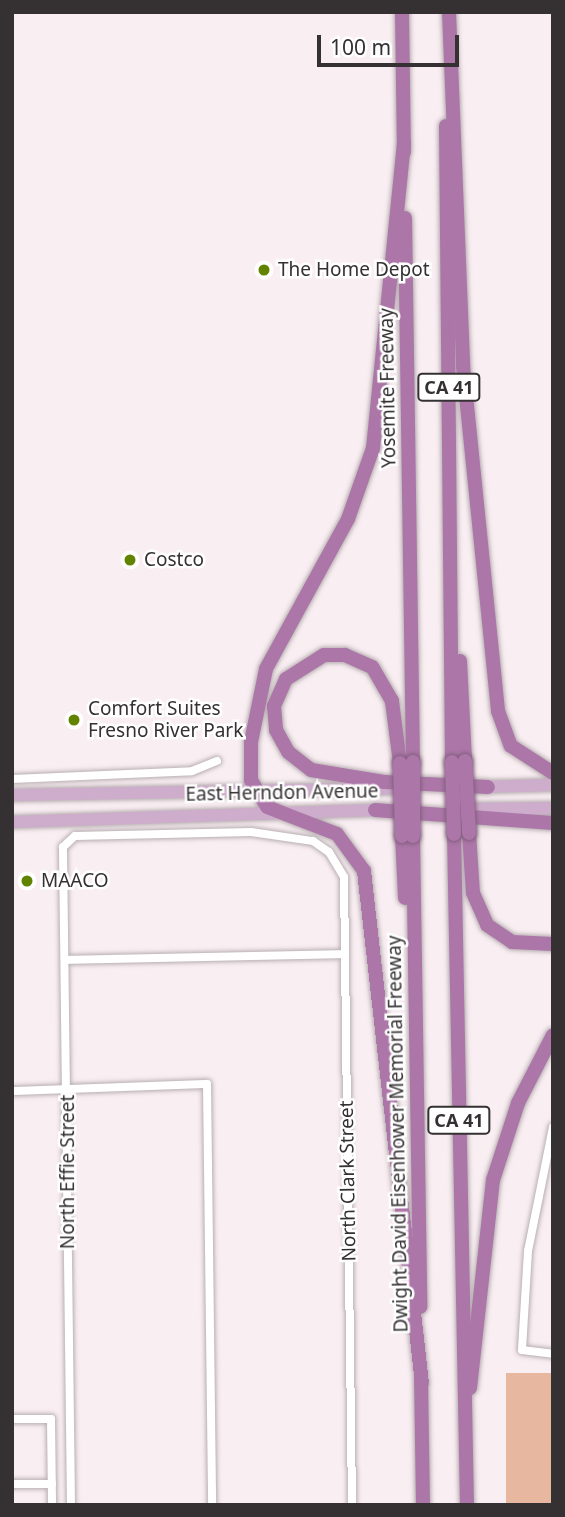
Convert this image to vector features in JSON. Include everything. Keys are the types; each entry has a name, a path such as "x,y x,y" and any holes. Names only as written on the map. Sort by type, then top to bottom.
{"highway":[{"name":"Yosemite Freeway","path":"402,12 406,763"},
{"path":"447,12 465,387 498,711 511,746 553,773"},
{"name":"CA 41","path":"447,12 450,461 462,834 467,1505"},
{"path":"404,143 375,440 348,519 261,685 251,742 255,790 275,812 337,834 365,871 422,1383"},
{"path":"406,763 392,701 372,667 345,655 324,655 286,679 274,706 276,730 288,752 311,770 372,781 488,787"},
{"name":"Dwight David Eisenhower Memorial Freeway","path":"406,763 424,1505"},
{"path":"375,810 553,823"},
{"path":"462,834 473,893 487,925 519,944 553,944"},
{"path":"466,1406 477,1362 493,1180 513,1116 553,1035"}],"main road":[{"name":"East Herndon Avenue","path":"12,795 553,785"},
{"name":"East Herndon Avenue","path":"12,822 275,812 553,808"}],"street":[{"path":"12,779 192,771 217,761"},
{"name":"North Effie Street","path":"71,1505 66,839 251,832 313,841 335,860"},
{"name":"North Clark Street","path":"335,860 345,886 352,1505"},
{"path":"65,960 345,954"},
{"path":"12,1091 67,1086 207,1084 212,1505"},
{"path":"553,1127 522,1350 553,1354"},
{"path":"12,1419 51,1419 52,1505"},
{"path":"12,1484 51,1484"}],"shaded area":[{"path":"506,1373 553,1373 553,1505 506,1505"}],"place":[{"name":"The Home Depot","path":"264,270"},
{"name":"Costco","path":"130,560"},
{"name":"Comfort Suites Fresno River Park","path":"74,720"},
{"name":"MAACO","path":"27,881"}]}
